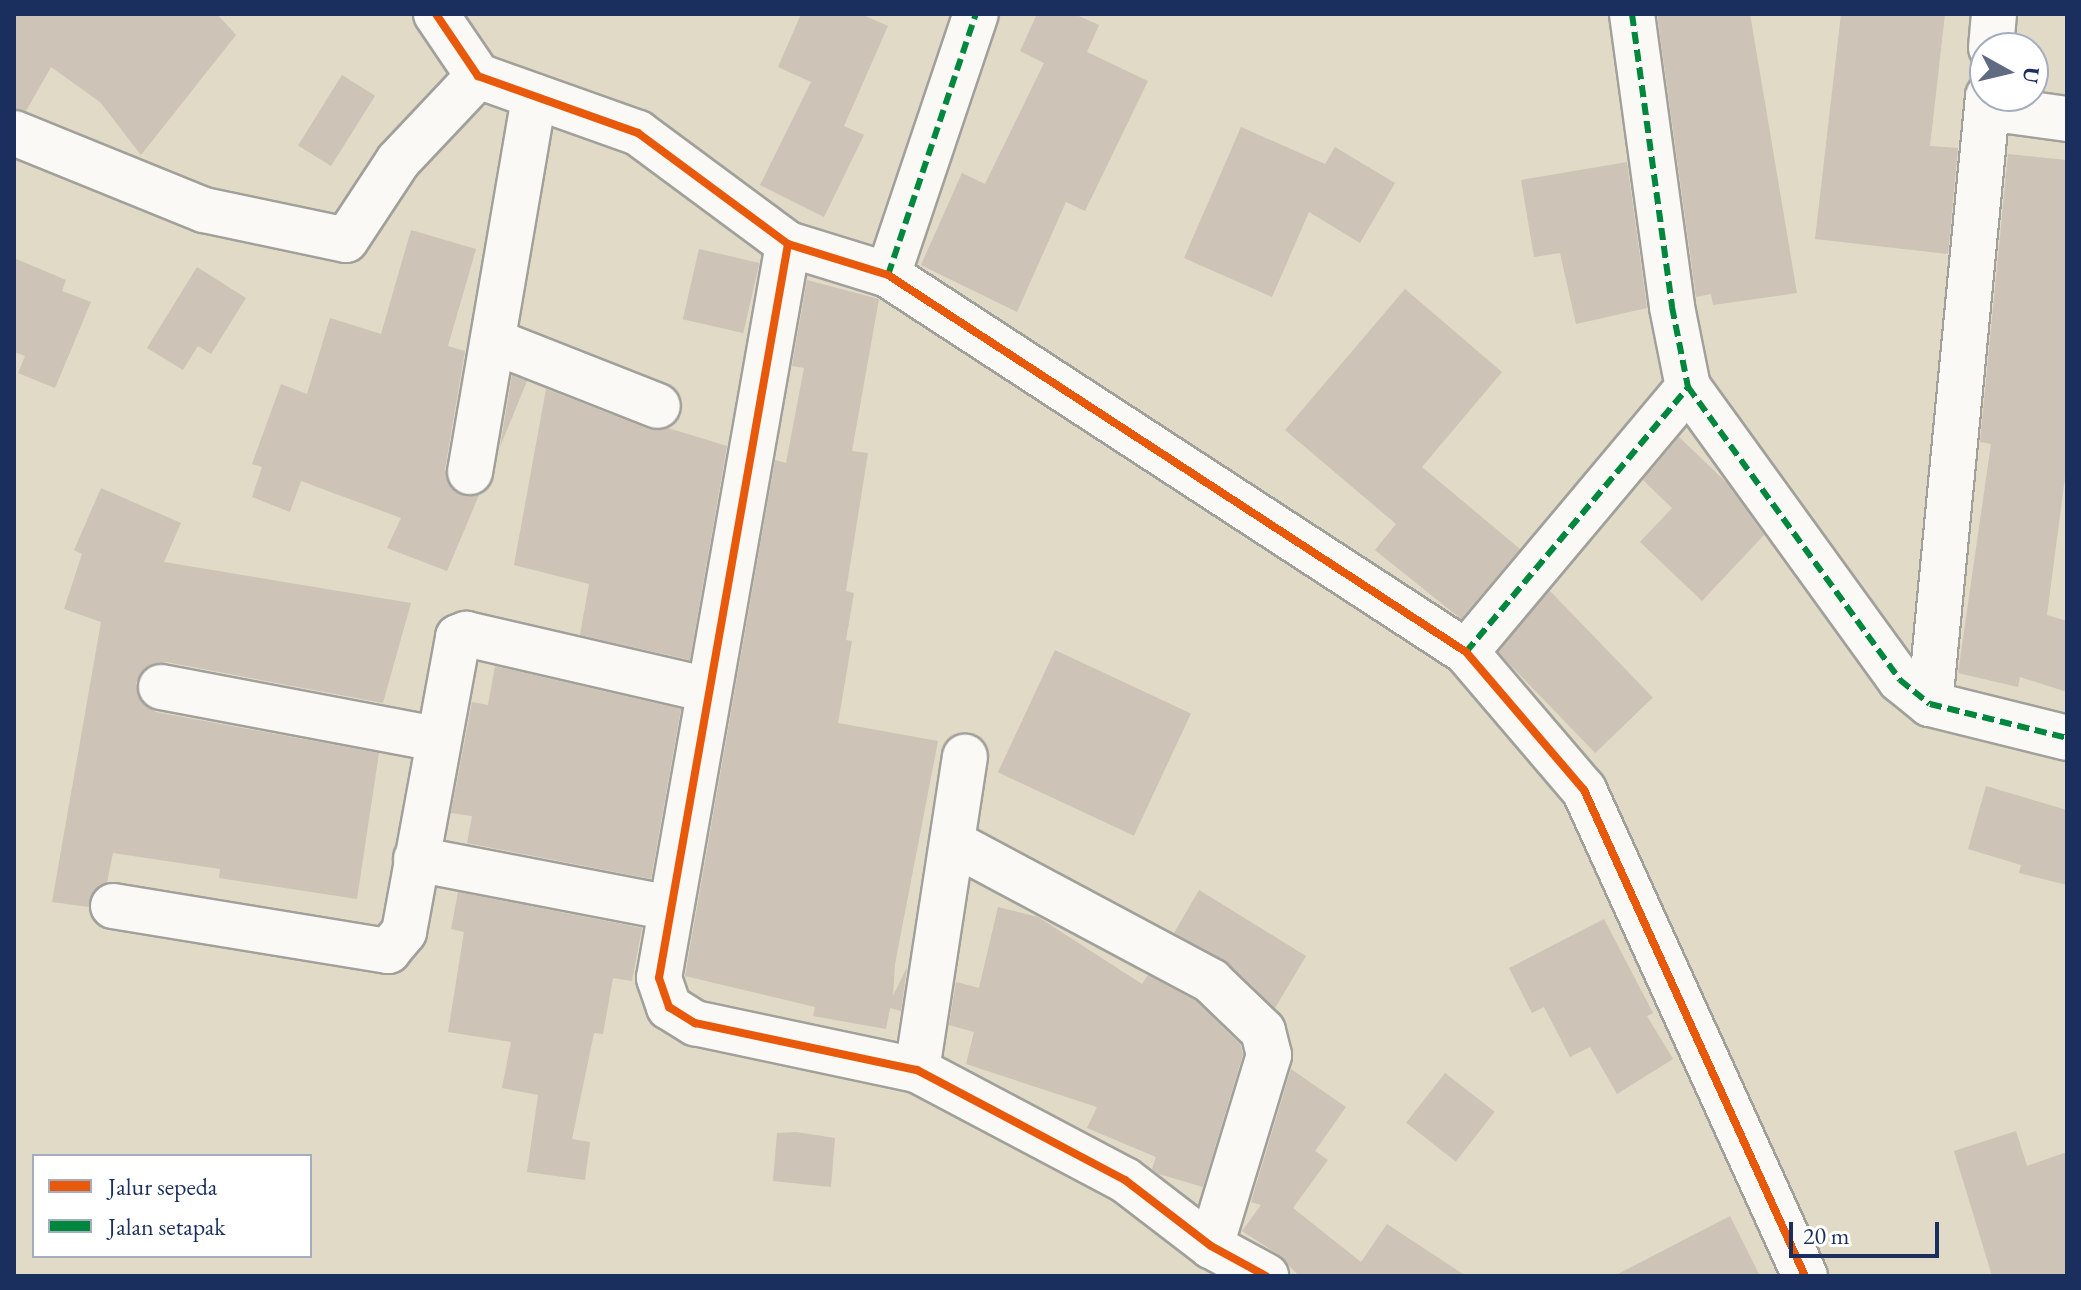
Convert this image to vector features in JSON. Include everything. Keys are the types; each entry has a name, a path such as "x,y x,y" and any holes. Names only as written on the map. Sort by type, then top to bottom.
{"street":[{"path":"436,14 478,76 638,133 788,244 888,275 1466,652 1584,790 1805,1276"},
{"path":"888,275 976,14"},
{"path":"1632,14 1672,307 1688,387 1815,558 1878,654 1930,704 2067,738"},
{"path":"14,133 204,210 346,240 398,161 478,76"},
{"path":"470,472 534,96"},
{"path":"1930,704 1986,112"},
{"path":"2034,112 2067,119"},
{"path":"788,244 659,978 669,1007 695,1023 917,1070 1125,1180 1211,1246 1266,1276"},
{"path":"493,341 658,406"},
{"path":"1466,652 1688,387"},
{"path":"113,906 388,951 404,932 454,642 466,634 708,690"},
{"path":"161,687 437,739"},
{"path":"917,1070 965,757"},
{"path":"953,843 1211,981 1263,1031 1269,1055 1211,1246"},
{"path":"416,859 670,908"}],"building":[{"path":"14,14 217,14 236,35 141,155 100,102 51,67 26,111 14,109"},
{"path":"801,14 861,14 888,26 844,126 864,135 824,217 760,185 811,82 778,67"},
{"path":"1037,14 1074,14 1099,25 1087,52 1148,81 1085,211 1066,202 1017,312 921,265 962,173 985,184 1044,63 1020,51"},
{"path":"1657,14 1750,14 1797,293 1713,305 1711,294 1696,297"},
{"path":"1841,14 1945,14 1930,146 1958,148 1948,254 1815,239"},
{"path":"342,75 375,96 331,166 298,145"},
{"path":"1241,127 1325,164 1335,147 1395,183 1360,243 1309,212 1272,297 1184,258"},
{"path":"2008,154 2067,160 2067,462 2047,615 2067,621 2067,692 2020,677 2018,687 1958,673 1991,444 1980,442"},
{"path":"1627,162 1647,308 1576,324 1560,253 1534,257 1521,180"},
{"path":"411,230 476,249 448,346 465,351 445,469 455,492 479,495 447,571 387,548 401,518 301,481 290,512 252,497 262,467 252,464 281,384 307,394 330,318 381,334"},
{"path":"699,249 759,263 743,333 683,319"},
{"path":"14,258 66,280 62,291 91,302 55,388 18,373 25,356 14,352"},
{"path":"197,267 246,298 211,354 198,346 183,370 147,348"},
{"path":"807,280 879,299 852,451 868,453 846,591 854,593 846,640 852,641 838,723 938,741 895,964 893,996 907,967 901,1011 890,1008 886,1029 813,1016 815,1007 685,976 775,460 786,463 804,368 792,366"},
{"path":"1405,289 1502,372 1422,467 1520,549 1461,619 1375,550 1396,524 1285,430"},
{"path":"512,375 527,381 500,447"},
{"path":"546,389 649,429 668,428 727,446 690,660 580,635 589,584 514,565"},
{"path":"1679,437 1727,483 1764,535 1702,601 1640,542 1672,508 1643,480"},
{"path":"101,488 181,523 164,562 411,603 383,703 166,662 143,670 136,683 144,705 156,712 379,753 357,899 219,878 220,869 113,853 107,882 93,891 89,907 52,902 101,622 64,609 82,554 74,550"},
{"path":"1550,591 1653,697 1595,753 1492,647"},
{"path":"1055,650 1191,713 1134,836 998,772"},
{"path":"495,666 681,709 651,879 467,843 472,816 451,813 472,702 488,705"},
{"path":"1986,786 2067,810 2067,885 2019,873 2021,865 1968,849"},
{"path":"1199,890 1306,956 1275,1008 1228,963 1174,933"},
{"path":"458,892 642,928 632,981 613,978 603,1034 594,1033 572,1139 590,1142 585,1180 527,1172 538,1095 502,1088 511,1042 448,1032 464,932 451,929"},
{"path":"998,907 1038,917 1142,984 1148,975 1196,1001 1240,1044 1243,1054 1203,1187 1159,1174 1152,1169 1156,1157 1087,1128 1097,1107 966,1064 974,1032 949,1025 956,982 979,988"},
{"path":"1604,919 1653,1013 1647,1016 1673,1059 1617,1094 1590,1047 1570,1057 1544,1007 1532,1013 1509,968"},
{"path":"1291,1069 1346,1107 1315,1151 1328,1160 1293,1208 1361,1262 1387,1224 1466,1276 1299,1276 1279,1255 1242,1231 1261,1205 1251,1202"},
{"path":"1445,1073 1495,1112 1456,1161 1406,1123"},
{"path":"2016,1131 2027,1166 2067,1152 2067,1276 1992,1276 1954,1151"},
{"path":"796,1132 835,1138 831,1187 773,1181 777,1133"},
{"path":"1730,1216 1760,1276 1614,1276"}],"marked path":[{"path":"888,275 976,14"},
{"path":"1632,14 1672,307 1688,387 1900,680 1930,704 2067,738"},
{"path":"1466,652 1688,387"}],"cycle path":[{"path":"436,14 478,76 638,133 788,244 888,275 1466,652 1584,790 1805,1276"},
{"path":"788,244 659,978 669,1007 695,1023 917,1070 1125,1180 1211,1246 1266,1276"}]}
